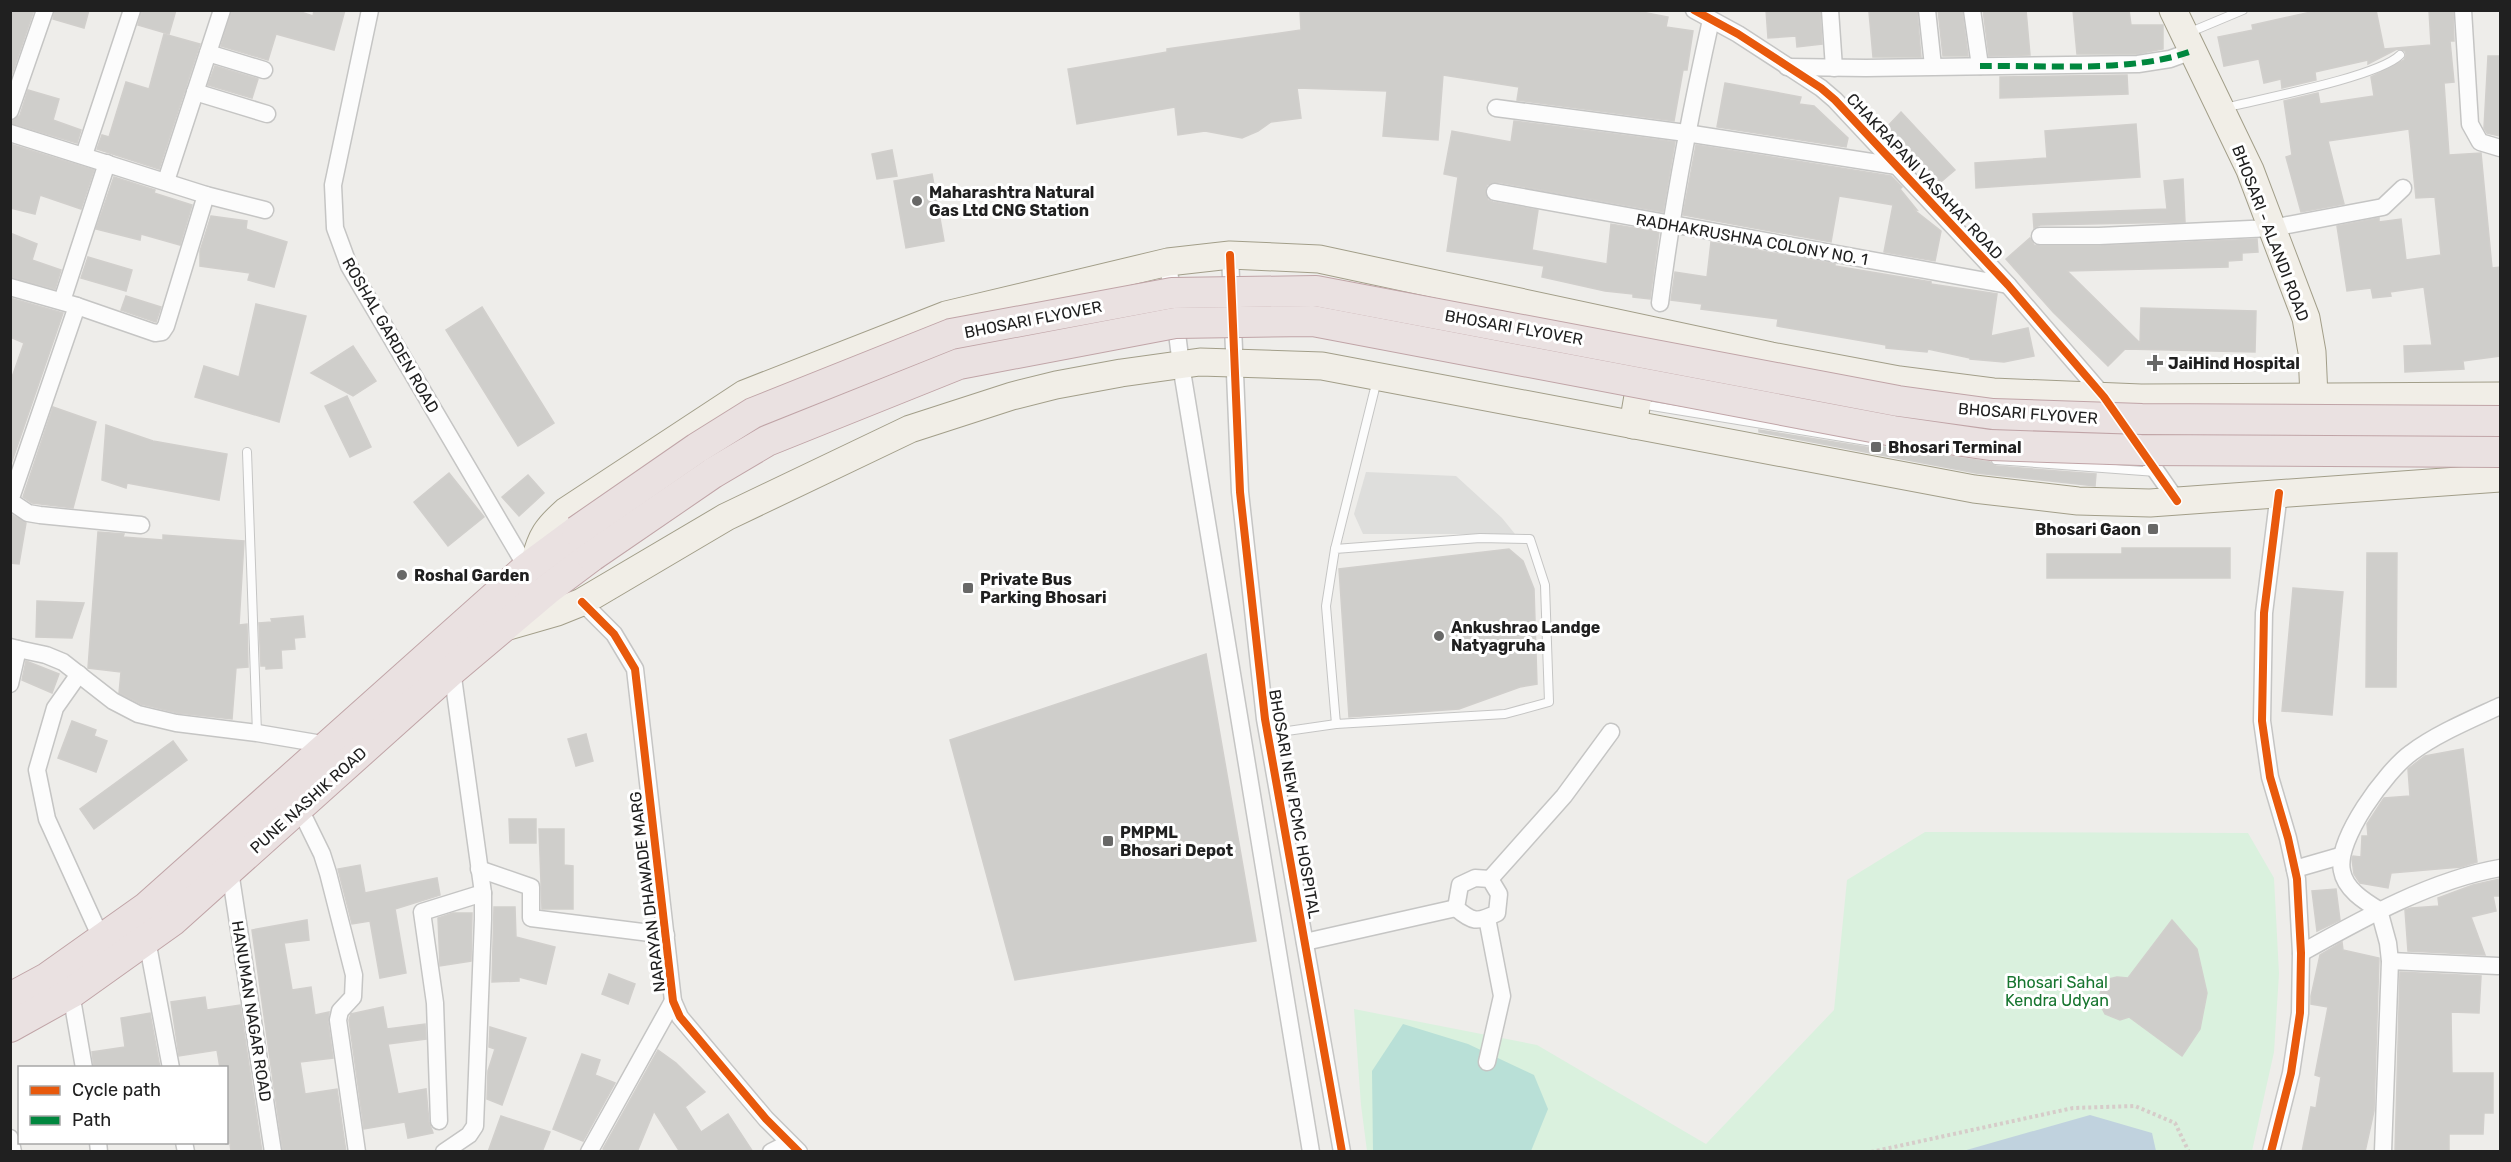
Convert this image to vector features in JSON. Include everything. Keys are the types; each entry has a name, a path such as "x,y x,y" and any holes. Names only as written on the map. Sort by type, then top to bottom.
{"highway":[{"name":"BHOSARI FLYOVER","path":"584,543 697,448 753,413 951,334 1172,293 1316,291 1898,401 1993,414 2142,419 2500,421"},
{"name":"BHOSARI FLYOVER","path":"584,543 767,441 959,364 1175,323 1313,321 1893,431 1990,445 2141,450 2500,452"},
{"name":"PUNE NASHIK ROAD","path":"10,998 47,978 147,907 531,565 584,543"},
{"name":"PUNE NASHIK ROAD","path":"10,1027 71,993 147,940 230,871 452,670 548,589 584,543"}],"main road":[{"name":"BHOSARI - ALANDI ROAD","path":"2173,10 2250,170 2306,318 2312,352 2314,398"},
{"path":"531,565 540,540 548,527 566,511 744,394 946,315 1168,262 1230,255 1319,259 1899,381 1993,393 2104,397 2500,396"},
{"path":"1635,414 1650,330"},
{"path":"502,628 582,602 726,517 910,429 1002,399 1056,385 1200,362 1322,366 1378,377 1635,414 1974,489 2078,501 2177,501 2500,478"}],"street":[{"path":"10,111 45,10"},
{"path":"84,155 132,10"},
{"path":"166,181 222,10"},
{"name":"ROSHAL GARDEN ROAD","path":"370,10 333,185 334,228 349,266 531,565"},
{"name":"CHAKRAPANI VASAHAT ROAD","path":"1694,10 1738,34 1821,88 1835,100 2008,285 2104,397 2177,501"},
{"path":"1830,10 1834,68"},
{"path":"1927,10 1933,66"},
{"path":"1972,10 1980,66"},
{"path":"2463,10 2470,124 2480,142 2500,148"},
{"path":"1660,303 1670,224 1686,133 1711,20"},
{"path":"1786,67 2138,64 2170,59 2188,43"},
{"path":"208,52 264,70"},
{"path":"195,92 267,114"},
{"path":"1496,108 1686,133 1897,165"},
{"path":"10,133 206,195 265,210"},
{"path":"106,163 69,304 10,501 28,513 141,525"},
{"path":"2040,236 2098,236 2272,228 2383,207 2403,188"},
{"name":"RADHAKRUSHNA COLONY NO. 1","path":"1495,192 2008,285"},
{"path":"10,287 155,333 162,332 166,326 206,195"},
{"name":"BHOSARI NEW PCMC HOSPITAL","path":"1230,255 1238,459 1268,734 1342,1152"},
{"path":"1168,262 1181,365 1311,1152"},
{"path":"2271,1152 2294,1053 2300,1013 2301,953 2295,869 2270,777 2262,721 2264,613 2279,493"},
{"name":"NARAYAN DHAWADE MARG","path":"582,602 614,634 635,669 674,1001 680,1017 794,1147"},
{"path":"10,684 14,648 46,655 63,662 113,701 138,714 176,723 257,733 328,746"},
{"path":"444,1152 469,1135 475,1126 483,893 452,670"},
{"path":"79,674 55,708 37,770 47,819 102,940"},
{"path":"2383,1152 2390,961 2388,943 2379,910 2366,903 2348,885 2342,873 2340,856 2361,813 2384,778 2411,752 2470,719 2500,706"},
{"path":"1490,879 1564,796 1611,732"},
{"path":"299,807 322,854 354,975 353,997 340,1011 338,1020 357,1152"},
{"path":"2295,869 2340,856"},
{"path":"2301,953 2379,910 2458,880 2500,868"},
{"path":"479,869 531,887 531,918 666,935"},
{"name":"HANUMAN NAGAR ROAD","path":"230,871 273,1152"},
{"path":"1456,908 1460,885 1475,878 1490,879"},
{"path":"1456,908 1469,919 1482,921 1497,913 1499,894 1490,879"},
{"path":"439,1121 435,1003 422,912 483,893"},
{"path":"1305,942 1456,908"},
{"path":"1487,918 1502,996 1487,1062"},
{"path":"147,940 171,1066"},
{"path":"2390,961 2498,966"},
{"path":"71,993 84,1066"},
{"path":"589,1152 674,1001"},
{"path":"10,1138 13,1152"},
{"path":"771,1152 794,1147"}],"lane":[{"path":"2188,43 2243,10"},
{"path":"2220,109 2368,72 2394,61 2400,55"},
{"path":"1336,724 1326,606 1335,549 1378,377"},
{"path":"1635,414 1731,421 1885,444"},
{"path":"247,452 257,733"},
{"path":"1992,459 2157,472"},
{"path":"1268,734 1336,724 1505,714 1549,702 1545,585 1530,539 1480,538 1335,549"}],"path":[{"path":"1871,1152 2073,1108 2135,1106 2175,1124 2188,1152"}],"green space":[{"name":"Bhosari Sahal Kendra Udyan","path":"1925,832 2248,833 2274,878 2279,974 2274,1052 2252,1151 1367,1151 1354,1009 1537,1045 1706,1144 1834,1010 1847,880"}],"shaded area":[{"path":"1366,472 1456,476 1502,518 1515,534 1363,534 1354,514"},
{"path":"1403,1024 1468,1044 1534,1075 1548,1109 1531,1151 1373,1151 1372,1071"},
{"path":"2090,1115 2152,1133 2156,1151 1963,1151"}],"building":[{"path":"10,10 34,10 12,74 10,74"},
{"path":"55,10 89,10 84,28 53,19"},
{"path":"142,10 176,10 169,34 138,25"},
{"path":"232,10 295,10 313,16 314,10 345,10 334,50 276,34 268,60 221,46"},
{"path":"1300,10 1632,10 1668,17 1666,27 1693,31 1687,70 1683,70 1674,121 1517,100 1519,87 1443,75 1438,140 1383,136 1387,91 1297,88 1301,118 1271,122 1242,138 1205,131 1178,135 1175,107 1077,124 1068,69 1167,52 1167,49 1301,30"},
{"path":"1766,10 1820,10 1822,44 1797,47 1796,36 1768,38"},
{"path":"1917,10 1921,57 1873,57 1869,12"},
{"path":"1938,10 1962,10 1968,56 1943,56"},
{"path":"1983,10 2026,10 2030,55 1989,56"},
{"path":"2073,10 2129,10 2131,25 2163,25 2163,49 2137,54 2077,54"},
{"path":"2320,10 2376,10 2384,49 2431,45 2429,10 2453,10 2454,41 2450,41 2454,82 2444,83 2449,155 2481,153 2492,268 2500,267 2500,356 2463,361 2464,369 2405,372 2404,346 2432,345 2424,287 2390,292 2391,296 2373,298 2371,288 2347,291 2337,226 2379,218 2379,222 2401,219 2406,260 2441,255 2435,197 2416,198 2409,129 2328,141 2344,204 2301,212 2286,157 2292,155 2284,101 2318,93 2320,104 2374,96 2371,77 2404,60 2405,51 2397,49 2368,64 2368,60 2315,72 2316,80 2282,88 2281,79 2264,83 2259,59 2224,66 2218,37 2253,30 2252,25"},
{"path":"164,34 200,44 159,169 97,149 102,135 109,137 126,82 149,89"},
{"path":"2488,56 2500,56 2500,136 2487,133 2484,128"},
{"path":"215,66 258,79 252,98 208,85"},
{"path":"2127,75 2128,94 2000,98 2000,77"},
{"path":"1725,83 1801,97 1799,104 1814,106 1848,138 1846,147 1717,127"},
{"path":"28,90 59,99 53,120 81,130 77,143 10,123 20,115"},
{"path":"1901,112 1955,170 1936,186 1885,129"},
{"path":"1514,121 1675,142 1663,212 1497,182 1487,185 1485,191 1488,200 1493,202 1538,210 1532,250 1607,264 1611,224 1659,232 1650,299 1542,277 1544,266 1447,251 1458,177 1444,174 1452,131 1511,142"},
{"path":"2136,124 2140,177 1976,188 1975,163 2047,158 2045,131"},
{"path":"10,144 94,170 81,209 40,195 35,214 10,208"},
{"path":"1696,145 1891,176 1902,187 1900,189 1917,210 1913,209 1941,231 1935,261 1884,252 1893,205 1839,196 1831,242 1683,215"},
{"path":"892,150 897,176 877,179 872,154"},
{"name":"Maharashtra Natural Gas Ltd CNG Station","path":"932,174 944,241 906,248 894,181"},
{"path":"114,177 192,205 180,245 141,234 140,240 96,229"},
{"path":"2183,179 2185,222 2040,225 2034,228 2033,214 2167,209 2164,181"},
{"path":"211,216 247,221 246,229 287,242 274,287 248,280 250,273 200,266 200,251"},
{"path":"10,233 37,244 32,260 61,270 55,289 10,277"},
{"path":"2030,238 2034,245 2040,246 2099,246 2257,239 2258,252 2242,253 2242,260 2228,261 2228,267 2067,271 2140,343 2141,308 2256,311 2255,352 2125,349 2108,366 2053,312 2006,259"},
{"path":"1711,242 1931,282 1931,284 1997,294 1991,336 2028,328 2034,356 2004,362 1970,359 1928,349 1927,352 1886,348 1886,345 1777,326 1778,319 1701,309 1702,304 1671,300 1675,272 1707,277"},
{"path":"88,257 132,270 126,291 81,278"},
{"path":"126,296 161,307 156,322 121,310"},
{"path":"10,298 63,313 10,467 10,383 24,343 10,337"},
{"path":"256,304 306,316 279,422 195,397 204,366 239,377"},
{"path":"482,307 554,423 518,446 446,330"},
{"path":"353,346 376,381 353,396 311,373"},
{"path":"347,396 371,447 350,457 325,406"},
{"path":"53,407 96,422 73,508 32,503 23,497"},
{"path":"106,425 153,441 227,454 219,500 127,483 126,488 102,480"},
{"path":"1759,430 1878,449 1884,447 1990,462 1996,466 2096,474 2095,486 1976,473 1759,432"},
{"path":"449,473 484,517 448,546 414,502"},
{"path":"528,475 544,493 519,516 502,497"},
{"path":"10,514 26,523 19,564 10,563"},
{"path":"98,532 124,534 123,537 163,540 163,535 244,541 239,625 247,624 248,667 236,668 232,719 178,713 141,704 119,693 121,672 88,668"},
{"path":"2122,548 2230,548 2230,578 2047,578 2047,554 2122,554"},
{"name":"Ankushrao Landge Natyagruha","path":"1509,549 1523,561 1534,589 1537,684 1520,687 1459,709 1349,717 1339,569"},
{"path":"2367,553 2397,553 2396,687 2366,687"},
{"path":"2293,588 2343,592 2332,715 2282,711"},
{"path":"37,601 84,603 72,638 36,637"},
{"path":"303,616 305,637 294,638 295,649 281,650 282,668 266,669 266,666 261,666 259,623 272,622 271,619"},
{"name":"PMPML Bhosari Depot","path":"1206,654 1256,941 1015,980 950,740"},
{"path":"26,661 59,674 52,693 22,680"},
{"path":"72,721 96,730 94,736 107,741 96,772 58,758"},
{"path":"586,734 593,761 576,766 568,739"},
{"path":"173,741 187,760 94,829 80,809"},
{"path":"2463,749 2477,862 2461,867 2391,873 2388,888 2360,883 2354,874 2352,859 2353,856 2361,857 2362,836 2368,836 2367,824 2384,798 2410,796 2408,769 2425,756"},
{"path":"509,819 536,819 536,843 510,843"},
{"path":"539,829 564,829 564,865 573,866 573,909 542,909"},
{"path":"360,865 365,893 437,878 440,895 395,909 406,973 380,978 370,921 352,924 338,869"},
{"path":"2500,879 2500,896 2493,896 2496,911 2471,917 2485,955 2408,951 2405,910 2439,906 2438,898 2473,885"},
{"path":"2336,889 2340,920 2317,931 2312,891"},
{"path":"494,907 515,907 516,937 555,947 546,984 519,977 519,981 492,982"},
{"path":"453,913 472,913 471,961 440,966 438,918"},
{"path":"307,920 309,940 284,943 292,990 311,987 315,1015 329,1012 328,1022 333,1058 300,1062 305,1094 337,1089 346,1152 283,1152 252,930"},
{"path":"2172,920 2197,949 2207,993 2200,1029 2182,1056 2129,1017 2120,1020 2105,1014 2098,1000 2103,984 2117,977 2128,978"},
{"path":"2342,942 2343,950 2379,958 2374,1111 2365,1152 2302,1152 2311,1107 2316,1108 2321,1077 2315,1075 2328,1007 2311,1004 2311,996 2320,955"},
{"path":"2400,972 2481,976 2479,1013 2451,1012 2452,1073 2493,1073 2493,1113 2484,1113 2483,1134 2449,1134 2449,1152 2395,1152"},
{"path":"609,974 635,984 628,1004 602,994"},
{"path":"205,997 207,1010 240,1005 262,1152 231,1152 230,1143 228,1144 228,1066 220,1066 217,1050 179,1056 171,1002"},
{"path":"383,1007 387,1029 425,1024 426,1039 388,1044 398,1094 426,1089 429,1122 433,1133 408,1138 405,1122 364,1129 349,1020 351,1014"},
{"path":"150,1013 160,1066 94,1066 92,1052 125,1047 121,1018"},
{"path":"490,1027 526,1038 502,1105 487,1099 488,1071 495,1049 489,1047"},
{"path":"658,1050 676,1063 705,1092 685,1107 701,1132 728,1114 753,1152 680,1152 654,1111 637,1152 609,1152 603,1149"},
{"path":"582,1054 600,1060 595,1075 615,1083 583,1141 553,1129"},
{"path":"501,1116 550,1132 542,1152 488,1152"}],"marked path":[{"path":"1980,66 2116,65 2169,58 2192,51"}],"cycle path":[{"path":"1694,10 1738,34 1821,88 1835,100 2008,285 2104,397 2177,501"},
{"path":"1230,255 1240,492 1265,719 1342,1152"},
{"path":"2271,1152 2291,1073 2300,1013 2301,953 2297,879 2270,777 2262,721 2264,613 2279,493"},
{"path":"582,602 614,634 635,669 673,1001 680,1017 766,1119 799,1152"}],"place":[{"name":"Maharashtra Natural Gas Ltd CNG Station","path":"917,201"},
{"name":"JaiHind Hospital","path":"2155,363"},
{"name":"Bhosari Terminal","path":"1876,447"},
{"name":"Bhosari Gaon","path":"2153,529"},
{"name":"Roshal Garden","path":"402,575"},
{"name":"Private Bus Parking Bhosari","path":"968,588"},
{"name":"Ankushrao Landge Natyagruha","path":"1439,636"},
{"name":"PMPML Bhosari Depot","path":"1108,841"}]}
